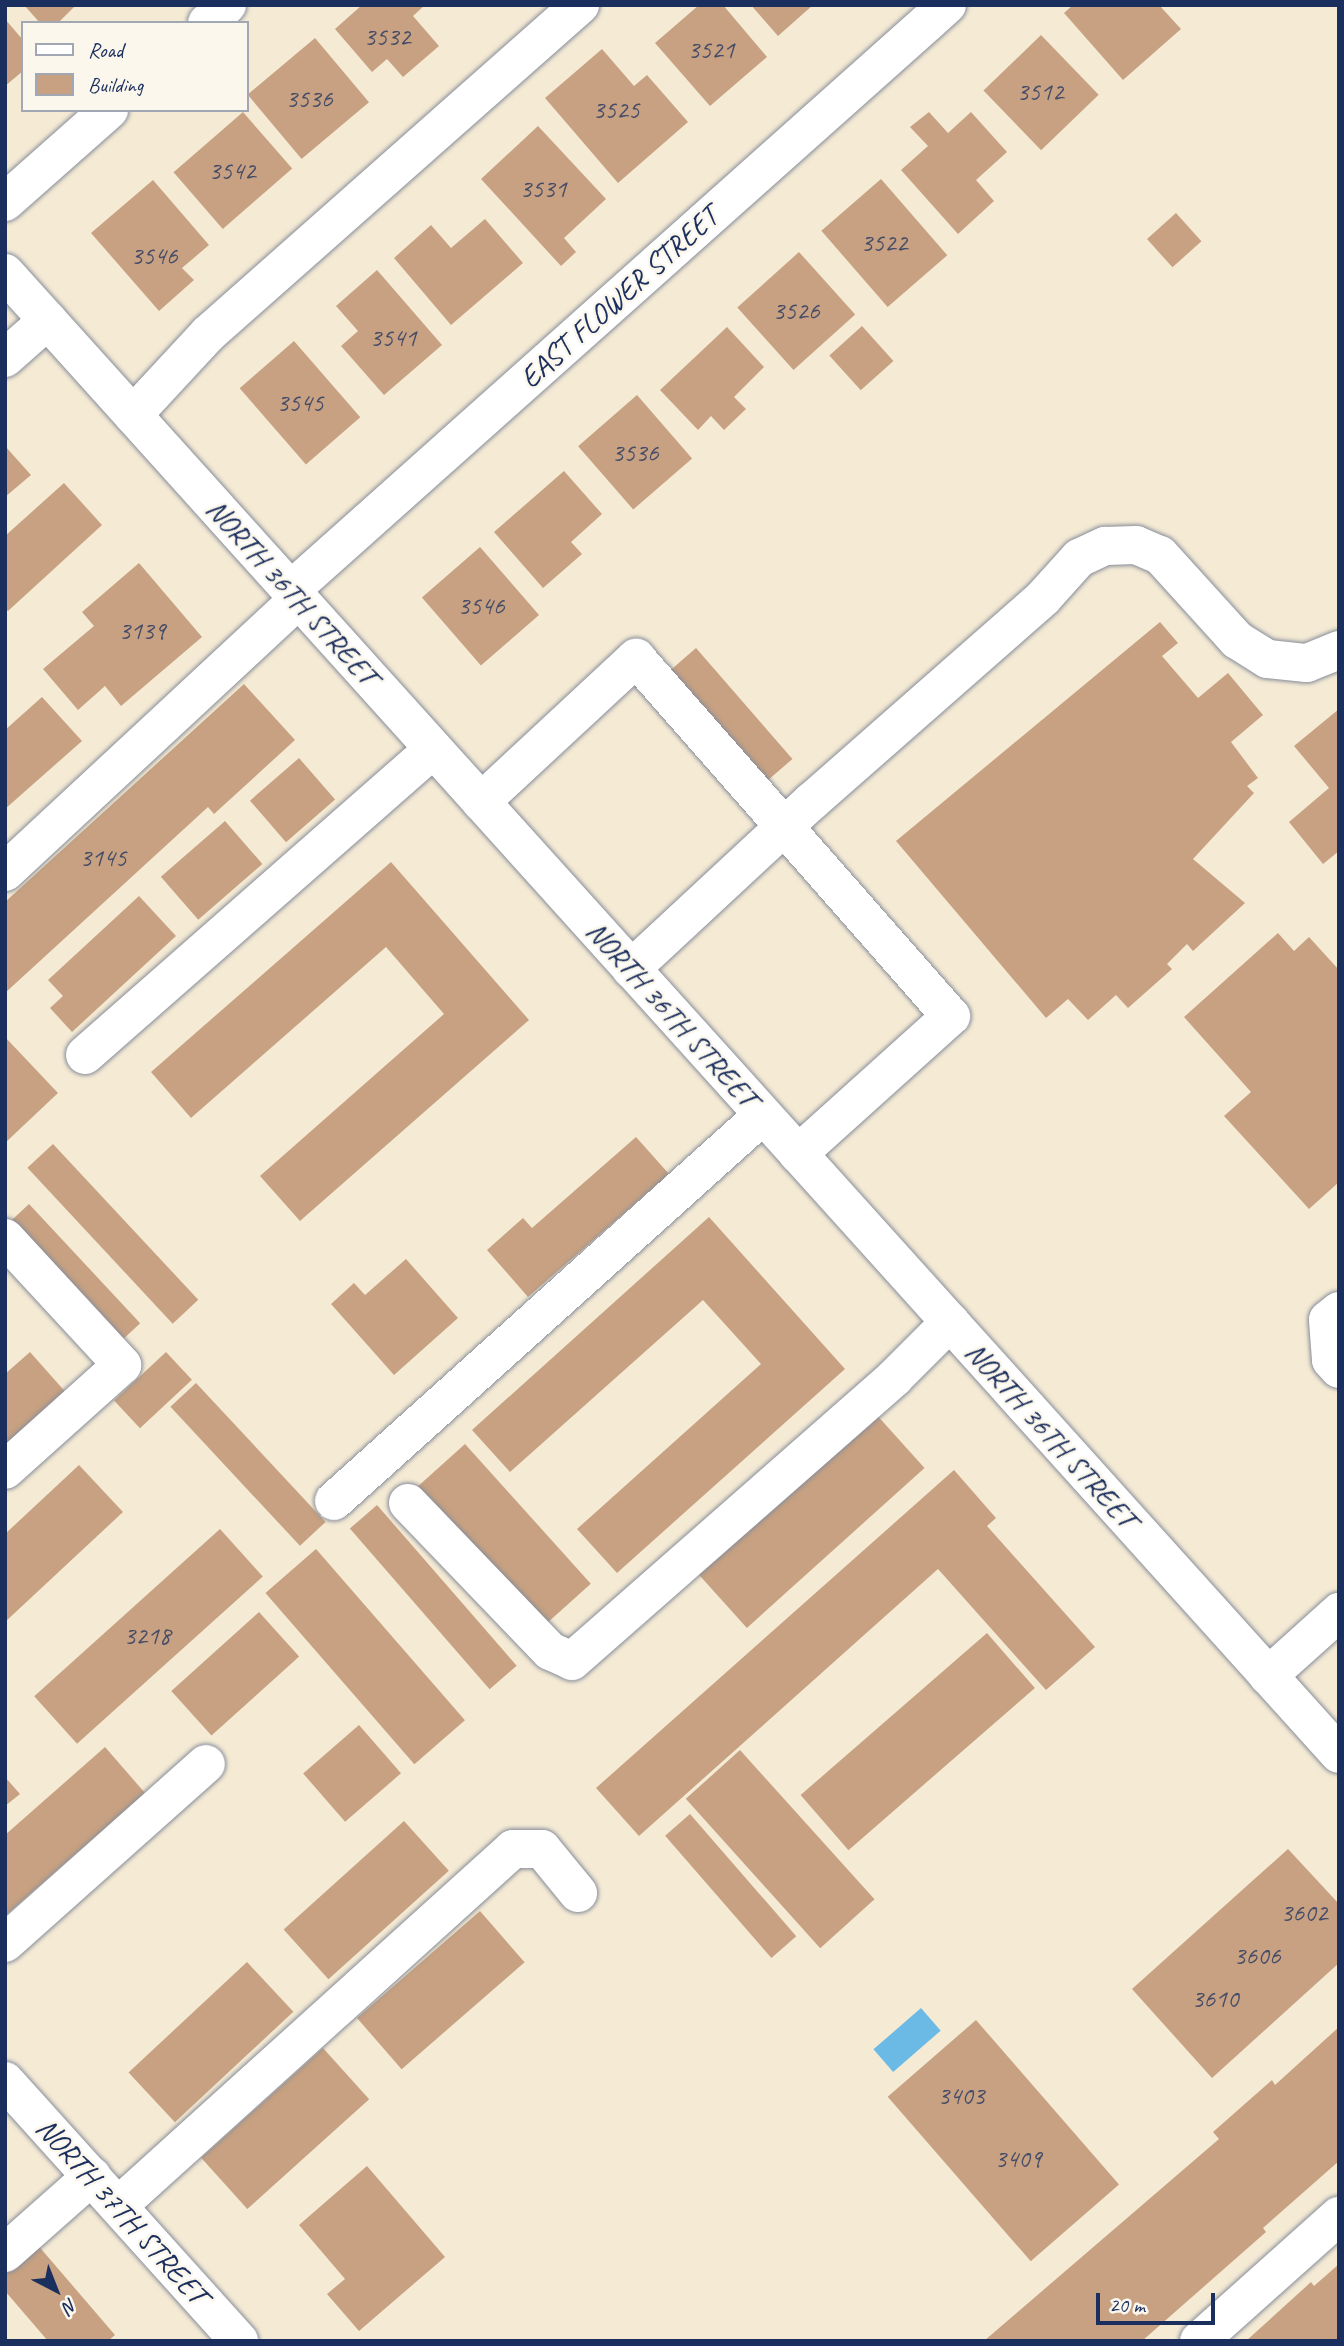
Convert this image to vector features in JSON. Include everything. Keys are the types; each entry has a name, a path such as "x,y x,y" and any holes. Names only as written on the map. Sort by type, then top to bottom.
{"main road":[{"path":"209,21 227,5"},
{"path":"133,415 208,334 580,5"},
{"name":"EAST FLOWER STREET","path":"5,872 295,595 947,5"},
{"path":"5,202 107,112"},
{"name":"NORTH 36TH STREET","path":"5,273 1339,1754"},
{"path":"5,358 48,320"},
{"path":"631,969 784,827 1043,598 1079,558 1105,546 1136,545 1160,555 1237,640 1268,659 1307,663 1339,650"},
{"path":"481,803 636,658 951,1016 798,1154"},
{"path":"85,1055 433,749"},
{"path":"334,1502 763,1115"},
{"path":"5,1238 122,1365 5,1470"},
{"path":"1339,1311 1328,1320 1331,1360 1339,1369"},
{"path":"408,1503 550,1651 572,1661 895,1377 950,1322"},
{"path":"1268,1676 1339,1612"},
{"path":"5,1943 206,1764"},
{"path":"118,2206 513,1849 542,1849 578,1893"},
{"name":"NORTH 37TH STREET","path":"5,2081 239,2341"},
{"path":"5,2253 92,2176"},
{"path":"1199,2341 1339,2216"}],"water":[{"path":"921,2008 941,2031 893,2072 873,2049"}],"building":[{"path":"24,5 76,5 60,21 38,21"},
{"path":"362,5 425,5 413,16 439,46 403,77 387,59 372,72 335,29"},
{"path":"699,5 723,5 767,57 710,106 655,43"},
{"path":"751,5 813,5 778,36"},
{"path":"1073,5 1159,5 1181,29 1123,80 1064,13"},
{"path":"5,19 21,38 21,73 5,86"},
{"path":"1041,35 1099,95 1041,150 983,91"},
{"path":"315,38 369,102 302,159 248,94"},
{"path":"602,49 634,86 647,75 688,122 618,183 545,98"},
{"path":"243,112 292,169 223,229 174,172"},
{"path":"929,112 948,133 971,112 1007,152 976,180 994,201 958,234 901,170 928,146 910,127"},
{"path":"538,126 606,199 564,238 576,252 561,266 481,179"},
{"path":"881,179 947,255 888,307 821,231"},
{"path":"153,180 209,245 182,268 194,280 159,311 91,233"},
{"path":"1176,213 1201,241 1172,267 1147,239"},
{"path":"485,219 523,263 451,325 394,258 431,225 451,248"},
{"path":"799,252 855,314 794,370 737,308"},
{"path":"377,270 442,345 384,395 341,346 358,331 336,306"},
{"path":"862,326 893,361 861,390 829,355"},
{"path":"727,327 764,367 734,397 746,409 724,430 711,416 698,430 660,390"},
{"path":"294,341 360,417 306,464 240,388"},
{"path":"637,395 692,458 633,510 578,446"},
{"path":"5,446 31,475 5,497"},
{"path":"564,471 602,514 571,542 582,554 543,588 494,532"},
{"path":"64,483 102,525 8,611 5,608 5,536"},
{"path":"480,547 539,615 481,665 422,598"},
{"path":"139,563 202,637 121,706 105,686 78,710 43,669 94,626 82,612"},
{"path":"1160,622 1178,643 1162,656 1198,698 1228,673 1263,715 1231,742 1258,778 1247,786 1254,793 1193,859 1245,903 1193,951 1187,944 1167,964 1172,969 1128,1008 1116,995 1088,1020 1068,999 1046,1018 896,841"},
{"path":"696,648 792,759 764,784 667,673"},
{"path":"244,684 295,740 214,814 208,807 5,993 5,902"},
{"path":"42,697 82,741 5,809 5,730"},
{"path":"1339,709 1339,851 1323,864 1289,822 1329,788 1294,746"},
{"path":"299,758 335,800 286,842 250,801"},
{"path":"225,821 262,864 198,920 161,877"},
{"path":"391,862 529,1020 300,1221 260,1176 444,1014 386,947 191,1118 151,1072"},
{"path":"139,896 176,936 72,1032 50,1008 63,996 48,980"},
{"path":"1278,933 1294,951 1309,937 1339,970 1339,1182 1309,1209 1224,1116 1251,1092 1184,1017"},
{"path":"5,1037 58,1093 5,1143"},
{"path":"636,1137 669,1174 528,1297 487,1250 523,1218 532,1228"},
{"path":"53,1144 198,1300 173,1324 27,1168"},
{"path":"29,1204 140,1323 116,1346 5,1227"},
{"path":"709,1217 845,1369 617,1573 577,1529 761,1364 703,1300 510,1472 472,1430"},
{"path":"406,1259 458,1318 394,1375 331,1304 354,1283 365,1295"},
{"path":"30,1352 69,1396 5,1452 5,1374"},
{"path":"166,1352 192,1380 140,1428 114,1400"},
{"path":"196,1383 326,1522 300,1546 170,1407"},
{"path":"875,1413 925,1468 747,1628 697,1573"},
{"path":"465,1444 591,1584 543,1627 417,1487"},
{"path":"79,1465 123,1512 5,1622 5,1534"},
{"path":"954,1470 996,1518 987,1526 1095,1647 1046,1690 938,1569 639,1836 596,1788"},
{"path":"377,1505 517,1666 490,1689 350,1529"},
{"path":"220,1529 263,1577 77,1744 34,1696"},
{"path":"316,1549 465,1720 414,1764 265,1593"},
{"path":"259,1612 299,1657 211,1736 171,1691"},
{"path":"987,1633 1035,1688 848,1850 801,1795"},
{"path":"359,1725 401,1773 345,1822 303,1774"},
{"path":"105,1747 145,1793 5,1916 5,1835"},
{"path":"740,1750 874,1899 820,1948 686,1799"},
{"path":"5,1777 20,1794 5,1806"},
{"path":"690,1814 796,1936 771,1958 665,1836"},
{"path":"404,1821 449,1871 328,1979 284,1929"},
{"path":"1288,1849 1339,1904 1339,1963 1212,2078 1132,1989"},
{"path":"480,1911 525,1962 402,2069 357,2018"},
{"path":"247,1962 293,2012 175,2122 129,2072"},
{"path":"976,2020 1119,2185 1031,2261 888,2097"},
{"path":"1339,2027 1339,2161 1263,2228 1266,2232 1142,2341 984,2341 1219,2139 1213,2132 1272,2080 1275,2085"},
{"path":"323,2048 369,2099 247,2209 201,2158"},
{"path":"367,2166 445,2257 359,2331 327,2294 345,2279 299,2225"},
{"path":"36,2243 115,2335 108,2341 48,2341 5,2291 5,2269"},
{"path":"1339,2264 1339,2341 1246,2341 1311,2282 1314,2286"}]}
